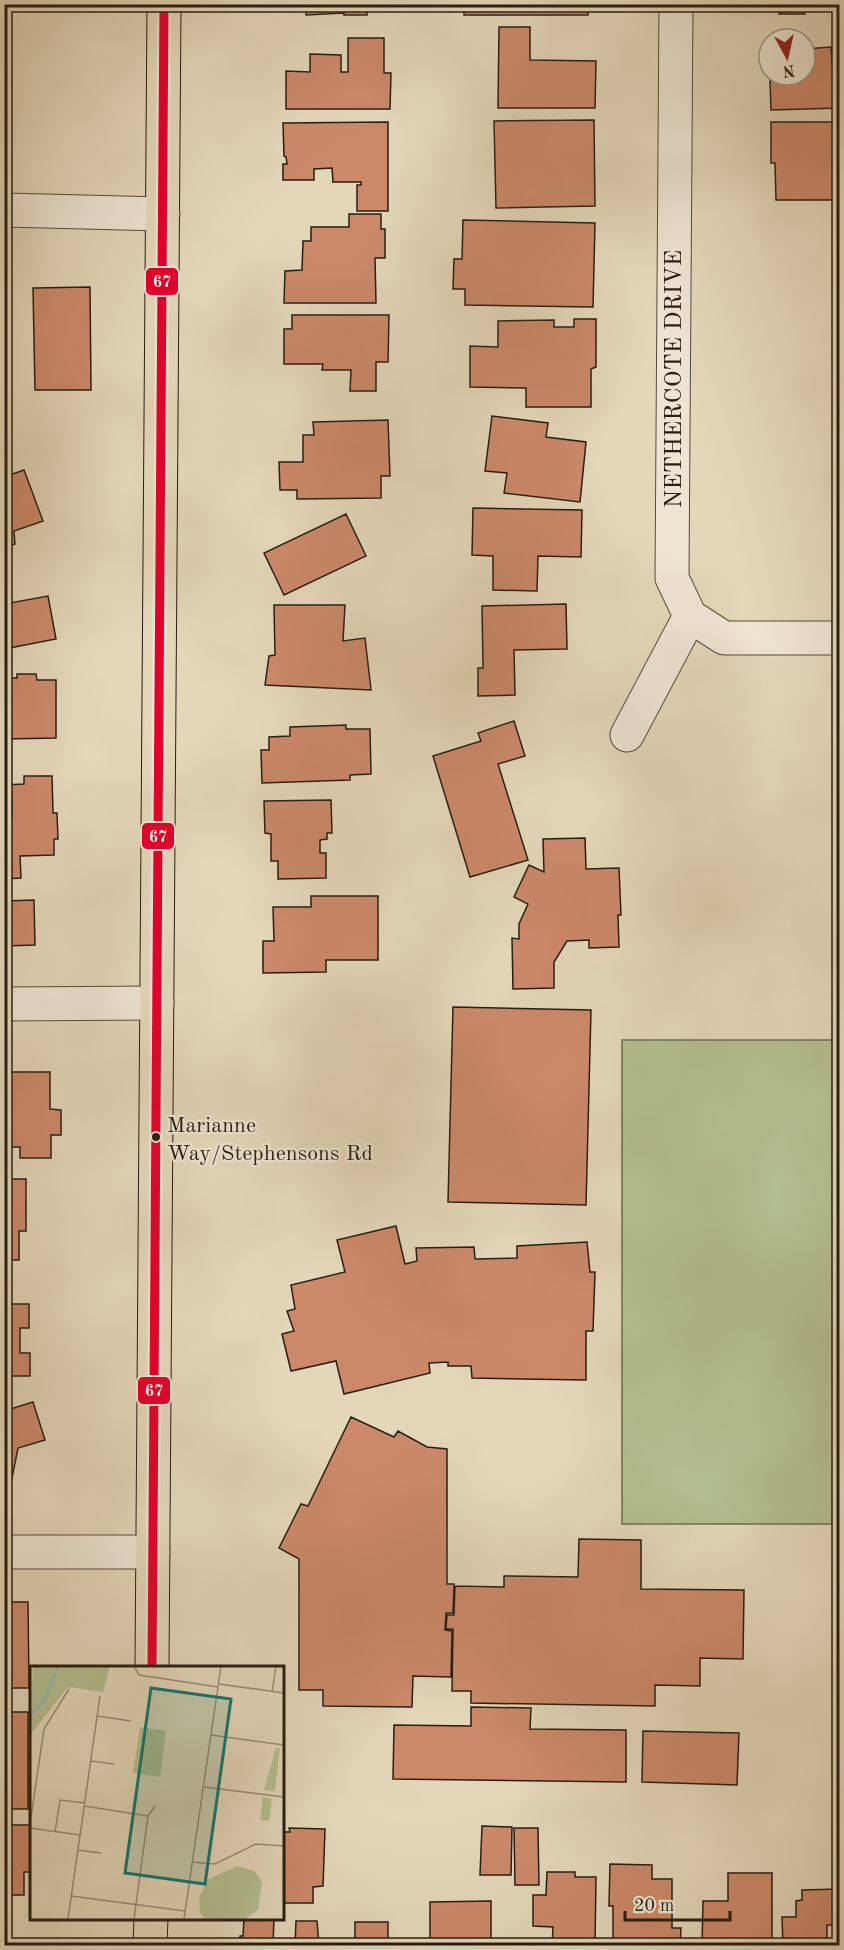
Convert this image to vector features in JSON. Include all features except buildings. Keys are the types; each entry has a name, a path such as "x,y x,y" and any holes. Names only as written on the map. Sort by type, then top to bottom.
{"main road":[{"path":"152,1666 164,4"},
{"path":"150,1946 151,1920"}],"street":[{"name":"NETHERCOTE DRIVE","path":"676,4 672,578 690,616"},
{"path":"4,210 163,214"},
{"path":"627,735 690,616 724,638 840,638"},
{"path":"4,1005 157,1003"},
{"path":"4,1552 153,1552"}],"green space":[{"path":"622,1040 839,1040 839,1524 622,1524"}],"transit line":[{"name":"67","path":"152,1666 164,4"}],"place":[{"name":"Marianne Way/Stephensons Rd","path":"156,1137"}]}
